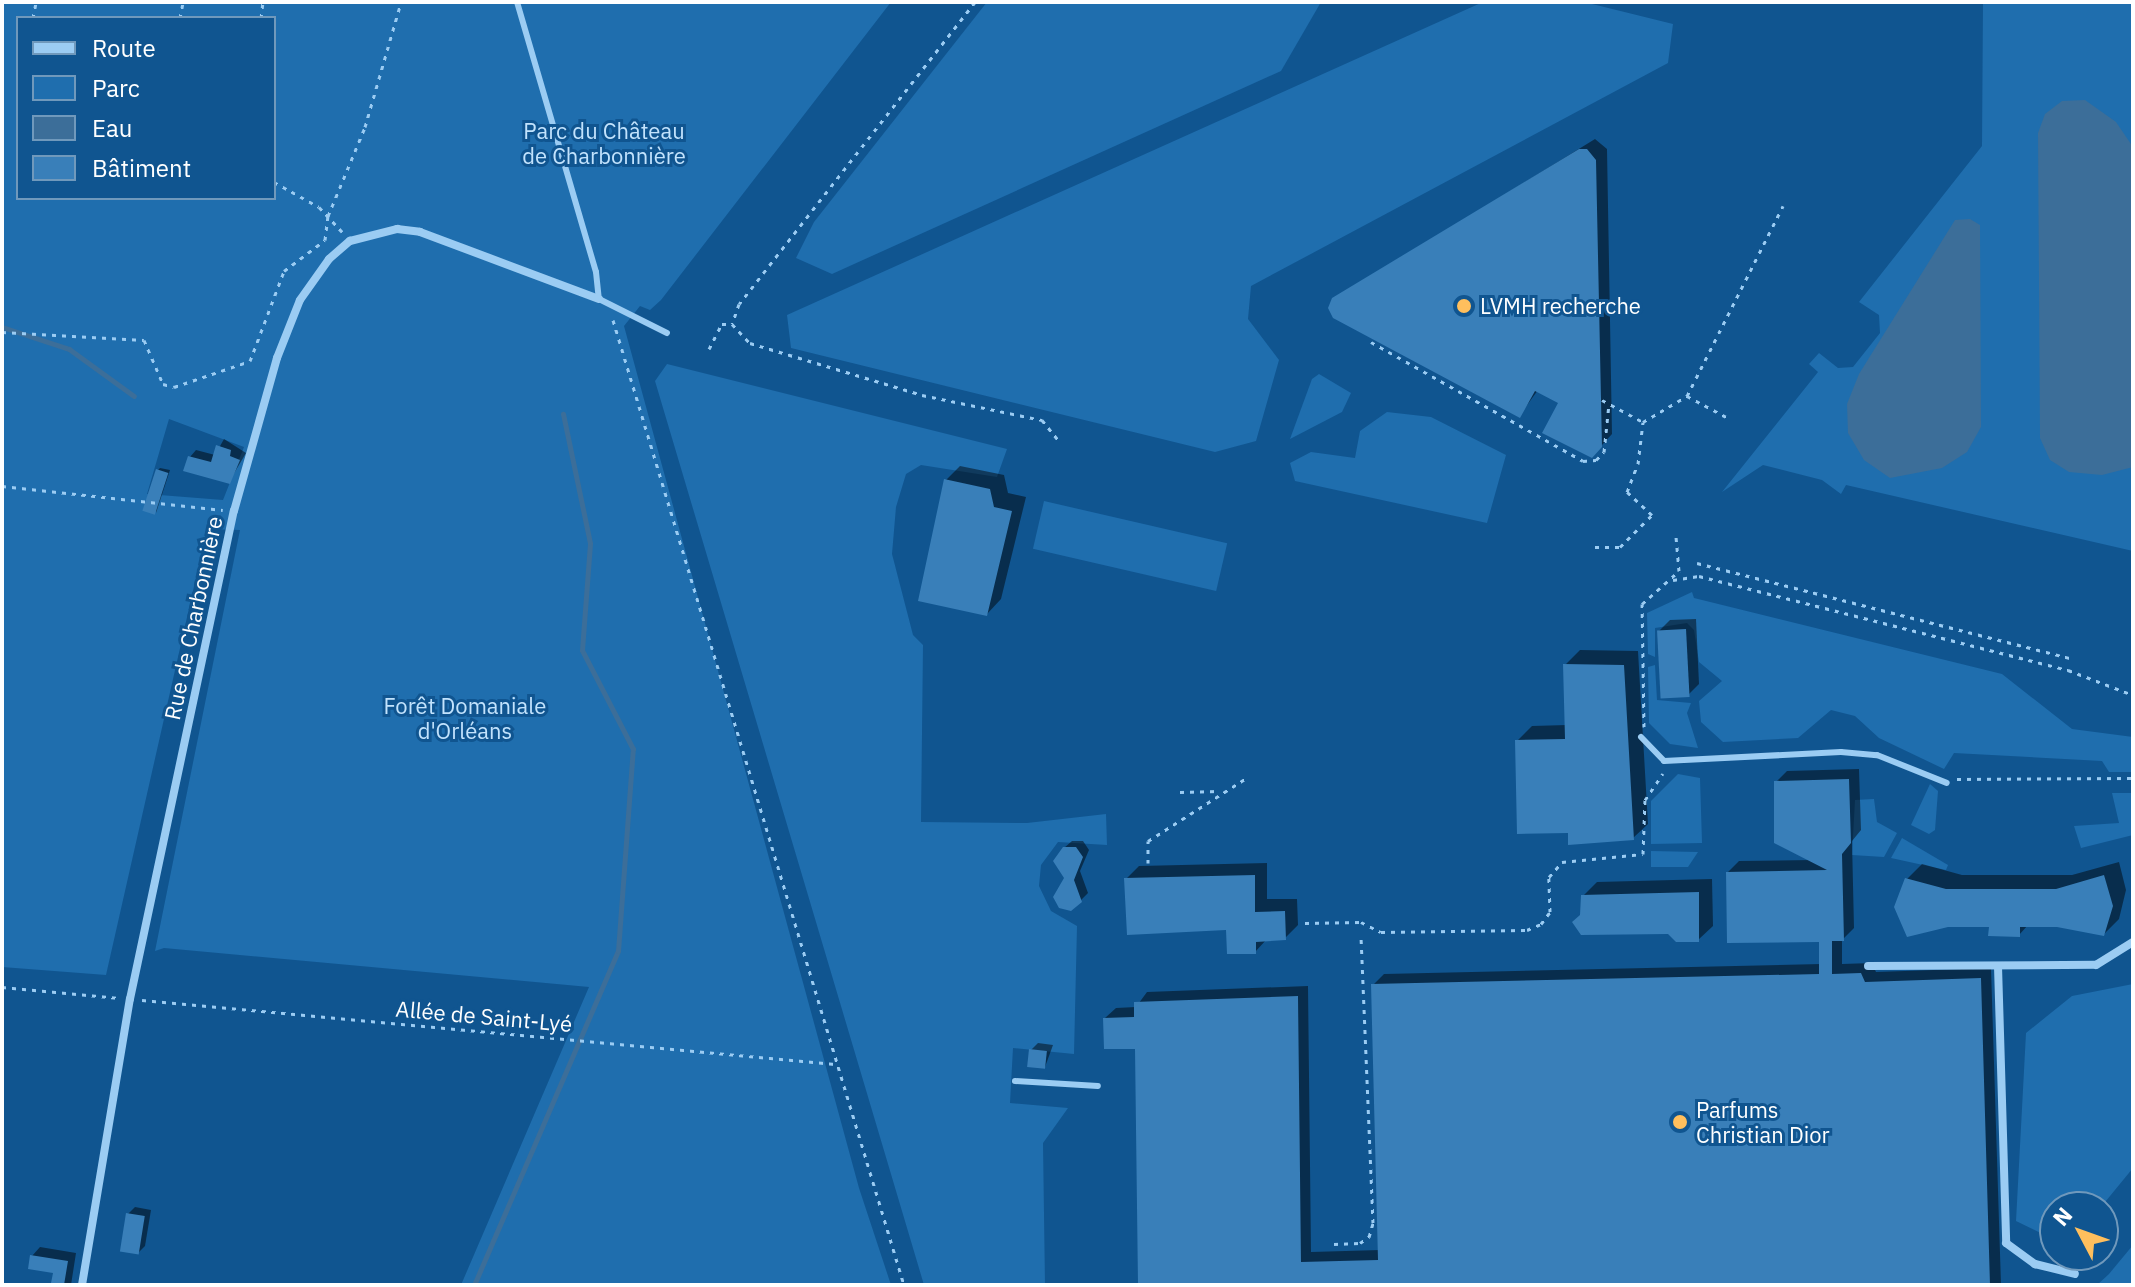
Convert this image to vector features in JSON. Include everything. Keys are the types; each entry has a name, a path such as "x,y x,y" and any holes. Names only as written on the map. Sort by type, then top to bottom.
{"street":[{"path":"350,241 377,231 420,232 599,299"},
{"name":"Rue de Charbonnière","path":"82,1285 130,999 234,511 277,358 300,300 329,259 350,241"},
{"path":"1868,966 2096,965 2133,942"},
{"path":"1998,966 2006,1243 2035,1264 2075,1274"}],"lane":[{"path":"517,2 596,272 599,299 667,333"},
{"path":"1641,737 1664,761 1841,752 1877,755 1947,783"},
{"path":"1015,1081 1098,1086"}],"path":[{"path":"2,332 144,340 163,384 174,387 250,361 284,271 325,240 328,216 365,127 401,2"},
{"path":"732,324 739,304 975,2"},
{"path":"276,183 328,216 350,241"},
{"path":"1643,422 1687,396 1783,206"},
{"path":"610,304 835,1064 904,1285"},
{"path":"709,349 722,324 732,324 750,343 922,395 1042,420 1059,441"},
{"path":"1371,342 1583,461 1596,460 1604,452 1609,404"},
{"path":"1687,396 1730,419"},
{"path":"1602,400 1643,422"},
{"path":"1595,547 1620,547 1652,515 1627,492 1638,464 1643,422"},
{"path":"2,486 234,511"},
{"path":"1673,580 1680,561 1676,535"},
{"path":"1697,563 2074,659"},
{"path":"1649,734 1642,719 1642,604 1673,580 1699,576 2068,670 2133,695"},
{"path":"1305,923 1361,922 1381,932 1527,930 1541,924 1550,912 1549,877 1562,862 1643,854 1645,800 1662,778 1664,761"},
{"path":"1945,774 1961,780 2133,778"},
{"path":"1148,863 1148,841 1220,791 1245,779"},
{"path":"1180,792 1220,791"},
{"path":"1334,1244 1360,1243 1369,1237 1373,1223 1361,936"},
{"name":"Allée de Saint-Lyé","path":"2,987 835,1064"}],"green space":[{"name":"Forêt Domaniale d'Orléans","path":"2,2 891,2 661,300 650,310 640,306 624,326 859,1188 891,1285 461,1285 589,987 164,948 155,951 240,530 207,529 106,975 2,967","holes":["169,419 244,447 223,500 147,494"]},
{"path":"987,2 1321,2 1281,71 832,274 796,258 814,222"},
{"path":"1483,2 1584,2 1673,24 1668,63 1251,286 1248,319 1279,360 1256,441 1215,452 791,348 787,315"},
{"path":"1983,2 2133,2 2133,551 1846,485 1841,494 1822,480 1763,465 1722,492 1818,372 1809,364 1819,353 1838,368 1853,367 1880,333 1879,315 1859,302 1982,146"},
{"path":"667,364 1007,449 997,477 921,465 906,474 896,507 892,554 913,635 923,645 921,822 1027,823 1106,814 1107,845 1058,842 1041,865 1039,886 1051,911 1077,926 1074,1054 1013,1048 1010,1103 1068,1108 1043,1143 1045,1285 924,1285 655,381"},
{"path":"1319,374 1351,393 1342,412 1290,439 1312,379"},
{"path":"1387,412 1431,417 1506,455 1487,523 1295,481 1290,463 1311,452 1355,458 1360,431"},
{"path":"1044,501 1227,543 1216,591 1033,549"},
{"path":"1692,592 1694,598 2002,674 2072,729 2133,737 2133,772 2109,772 2102,761 1954,753 1944,769 1879,738 1855,716 1831,710 1798,738 1723,742 1701,722 1699,701 1722,681 1699,662 1694,630 1687,623 1655,628 1655,657 1648,654 1647,613"},
{"path":"1655,665 1657,700 1691,703 1687,713 1698,748 1670,744 1649,723 1648,667"},
{"path":"1678,774 1700,778 1702,843 1651,844 1651,801"},
{"path":"1930,784 1938,791 1935,830 1929,834 1911,825"},
{"path":"2112,793 2133,793 2133,835 2081,848 2074,826 2119,823"},
{"path":"1874,799 1877,822 1897,833 1884,857 1852,855 1855,800"},
{"path":"1902,838 1948,865 1946,870 1891,858"},
{"path":"1651,851 1698,852 1688,867 1651,867"},
{"path":"2133,984 2133,1168 2114,1191 2039,1191 2039,1232 2016,1221 2026,1033 2072,996"},
{"path":"2133,1245 2133,1285 2097,1285 2111,1271 2119,1271 2119,1262"}],"water":[{"path":"2085,100 2116,122 2133,147 2133,467 2102,475 2069,472 2050,460 2040,438 2038,133 2045,114 2062,101"},
{"path":"1970,219 1980,225 1981,427 1967,452 1942,468 1890,478 1864,460 1848,433 1847,404 1859,374 1955,220"}],"building":[{"name":"LVMH recherche","path":"1579,149 1587,149 1596,160 1602,447 1592,458 1542,433 1558,403 1535,391 1520,418 1333,318 1328,308 1332,298"},
{"path":"216,445 231,450 230,456 240,460 230,484 183,471 188,456 211,462"},
{"path":"156,469 168,473 155,515 142,511"},
{"path":"944,479 990,489 994,507 1012,511 987,616 918,601"},
{"path":"1686,629 1690,697 1661,698 1657,631"},
{"path":"1563,664 1624,665 1634,840 1568,845 1568,833 1517,834 1515,740 1565,739"},
{"name":"Parfums Christian Dior","path":"1849,779 1851,843 1842,854 1844,941 1832,941 1832,974 1861,973 1865,982 1981,978 1990,1285 1138,1285 1135,1049 1104,1049 1103,1018 1134,1017 1134,1002 1298,996 1301,1262 1378,1260 1371,984 1819,974 1819,942 1727,943 1726,872 1827,870 1774,843 1774,781"},
{"path":"1063,847 1076,847 1083,857 1074,880 1082,902 1071,911 1059,908 1053,897 1064,878 1053,861"},
{"path":"1255,875 1255,912 1285,911 1286,940 1256,942 1256,954 1227,954 1226,930 1127,935 1124,878"},
{"path":"2104,875 2113,906 2104,936 2057,927 2020,927 2020,937 1988,936 1989,927 1948,927 1907,937 1894,907 1905,878 1946,889 2056,889"},
{"path":"1699,892 1699,942 1676,942 1668,934 1581,935 1572,922 1580,915 1581,895"},
{"path":"1029,1049 1047,1051 1045,1069 1027,1067"},
{"path":"126,1213 145,1216 139,1254 120,1252"},
{"path":"30,1255 68,1261 64,1285 51,1283 53,1273 28,1269"}],"waterway":[{"path":"2,327 69,349 134,396"},
{"path":"474,1285 618,951 633,749 582,650 590,543 563,414"}],"place":[{"name":"LVMH recherche","path":"1464,306"},
{"name":"Parfums Christian Dior","path":"1680,1122"}],"park label":[{"name":"Parc du Château de Charbonnière","path":"604,142"}]}
